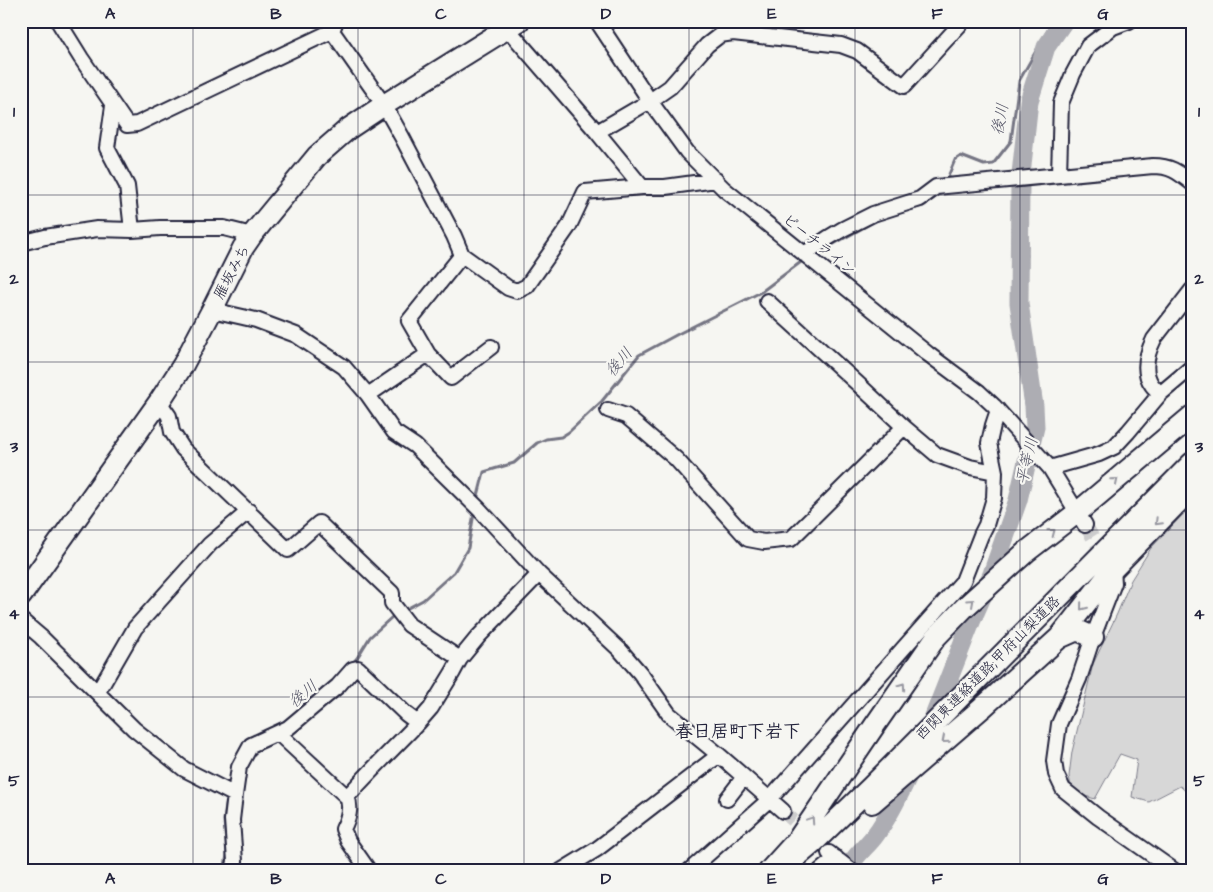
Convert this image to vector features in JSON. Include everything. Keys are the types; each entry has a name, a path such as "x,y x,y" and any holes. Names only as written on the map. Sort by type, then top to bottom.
{"highway":[{"name":"雁坂みち","path":"21,596 159,402 212,310 243,248 317,156 348,130 384,105 513,24"},
{"path":"777,870 781,860 798,840 936,637 964,608 1026,552 1082,519 1192,416"},
{"name":"西関東連絡道路;甲府山梨道路","path":"777,870 812,844 871,787 1192,463"},
{"path":"777,870 812,850 862,811 982,708 1059,638 1111,566 1146,535 1192,488"},
{"path":"1059,638 1077,630 1093,637"}],"street":[{"path":"58,21 127,125 137,124 334,26 384,105 445,219 462,255 508,288 517,291 528,286 564,234 585,192 716,180"},
{"name":"ピーチライン","path":"597,21 650,101 687,152 724,189 928,354 979,392 1014,427 1050,468 1082,519"},
{"path":"597,132 670,87 707,45 720,35 733,33 841,45 857,51 904,86 964,21"},
{"path":"1054,175 1061,103 1072,74 1088,46 1113,27 1129,21"},
{"path":"513,24 642,187"},
{"path":"113,106 107,148 127,186 132,230"},
{"path":"804,254 843,229 873,214 920,199 936,187 1161,166 1175,170 1192,183"},
{"path":"21,243 45,236 97,229 224,228 252,235"},
{"path":"462,255 409,321 428,354 451,378 491,347"},
{"path":"1160,394 1148,377 1146,367 1149,347 1192,290"},
{"path":"766,301 937,455 970,467 995,472"},
{"path":"212,310 256,320 296,335 344,367 368,395 394,432 415,446 479,509 539,574 620,650 640,673 669,714 783,811"},
{"path":"368,395 428,354"},
{"path":"1050,468 1099,454 1114,447 1160,394 1192,367"},
{"path":"159,402 169,416 172,432 183,450 288,550 319,523 392,593 392,603 410,624 460,659"},
{"path":"608,410 626,416 676,459 748,539 764,542 791,539 904,427"},
{"path":"689,871 770,799 963,580 986,525 994,498 995,472 989,443 998,410"},
{"path":"98,692 135,628 210,544 249,511"},
{"path":"1111,566 1114,583 1079,679 1059,724 1054,761 1056,774 1063,789 1098,817 1175,871"},
{"path":"346,797 381,763 431,708 460,659 478,637 539,574"},
{"path":"21,620 41,637 134,729 184,769 235,795"},
{"path":"233,871 236,861 232,820 239,767 251,745 288,728 338,686 353,669 358,668 418,723"},
{"path":"278,734 346,797 350,803 349,817 343,829 348,841 369,871"},
{"path":"561,871 597,849 719,755"},
{"path":"727,799 744,777"},
{"path":"820,871 833,855 852,871"}],"shaded area":[{"path":"1192,505 1192,797 1180,786 1149,802 1132,797 1137,760 1120,754 1095,799 1072,792 1069,776 1072,752 1093,664 1131,580 1151,548"}],"waterway":[{"name":"後川","path":"947,179 955,160 961,156 984,165 993,164 1011,141 1019,81 1053,21"},
{"name":"平等川","path":"929,729 992,574 1018,500 1035,427 1034,406 1019,303 1020,183 1029,101 1046,47 1064,21"},
{"name":"後川","path":"904,211 923,206 940,194"},
{"name":"後川","path":"823,250 879,219"},
{"name":"後川","path":"478,496 484,472 514,463 537,443 546,439 561,437 569,432 602,401 639,355 761,292 801,262"},
{"name":"後川","path":"408,608 423,600 454,572 468,548 474,513"},
{"name":"後川","path":"351,665 370,637 392,617"},
{"name":"平等川","path":"847,871 881,826 896,802 912,768"},
{"name":"後川","path":"224,871 227,855 224,820 227,798"}],"tunnel":[{"path":"1085,525 1107,560"},
{"path":"783,811 829,853"}],"district":[{"name":"春日居町下岩下","path":"738,731"}]}
